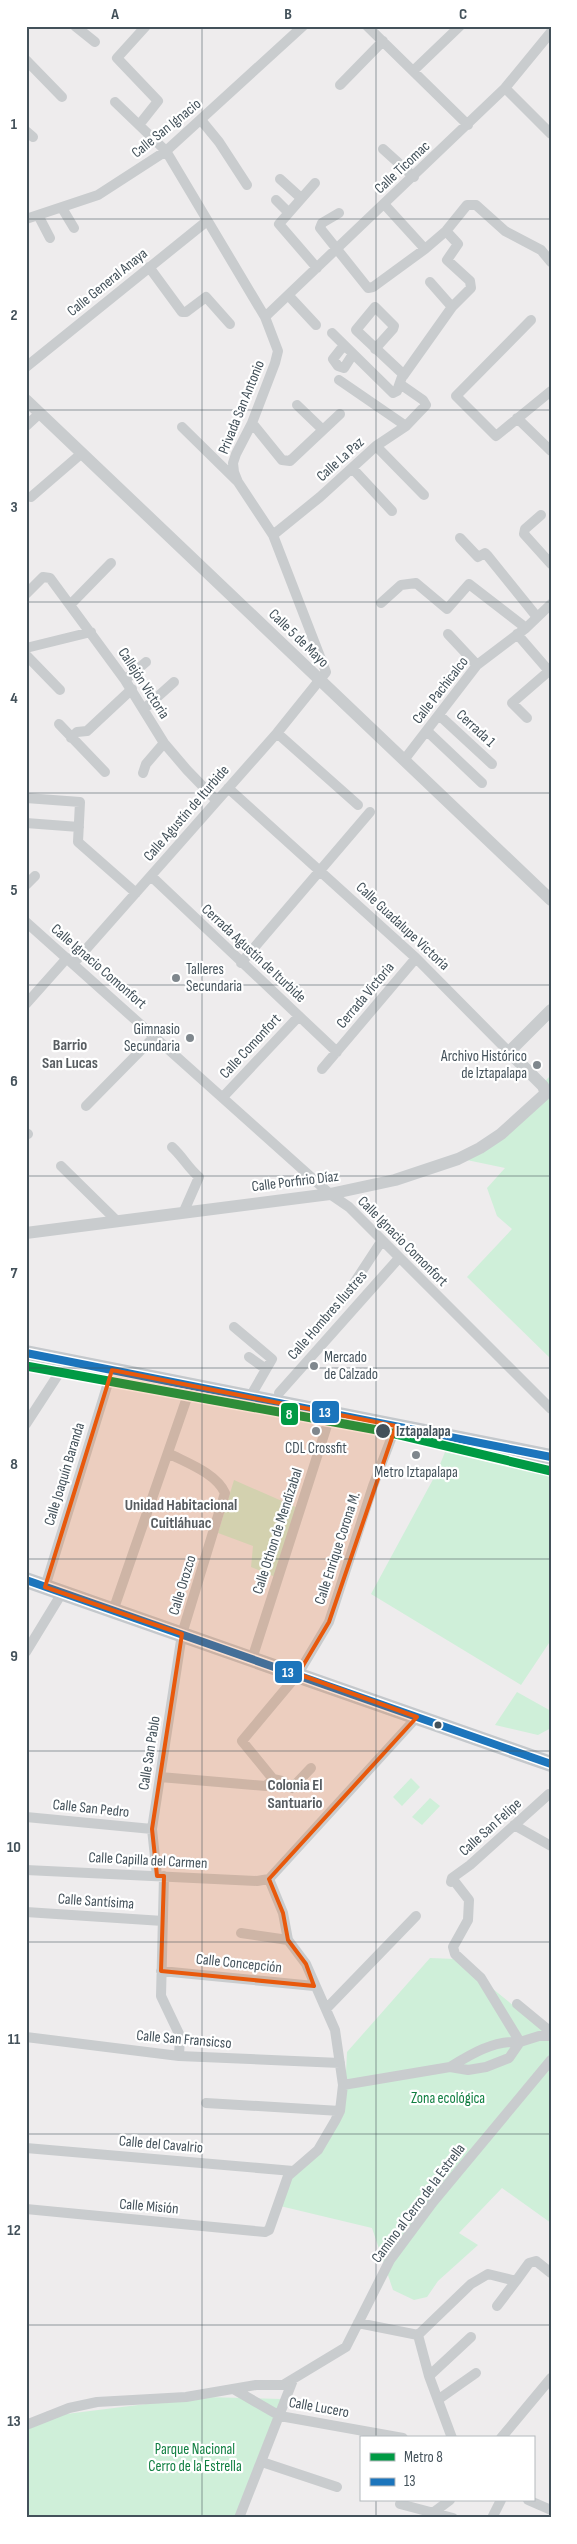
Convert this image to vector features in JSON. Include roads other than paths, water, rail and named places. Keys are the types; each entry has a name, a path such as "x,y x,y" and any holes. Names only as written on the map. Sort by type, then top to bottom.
{"main road":[{"path":"26,1353 551,1457"},
{"path":"26,1580 551,1764"}],"street":[{"path":"75,26 95,42"},
{"path":"139,125 158,101 117,58 146,26"},
{"name":"Calle San Ignacio","path":"26,219 98,195 166,151 303,26"},
{"path":"367,26 468,125"},
{"path":"413,71 460,26"},
{"name":"Calle Ticomac","path":"265,317 468,125 505,88 551,32"},
{"path":"340,85 383,42"},
{"path":"26,60 62,97"},
{"path":"505,88 551,134"},
{"name":"Privada San Antonio","path":"115,102 166,151 206,221 265,317 278,351 266,392 233,463 238,482 273,535 326,672 320,680"},
{"path":"201,120 219,142 246,185"},
{"path":"383,149 414,177"},
{"path":"280,179 301,198"},
{"path":"315,183 278,224 317,268"},
{"path":"276,200 288,212"},
{"path":"384,204 426,249"},
{"path":"339,213 320,226 368,288 373,287 426,249 446,231 467,205 476,205 504,231 541,250 551,262"},
{"path":"62,208 74,228"},
{"path":"38,215 50,238"},
{"name":"Calle General Anaya","path":"26,367 206,221"},
{"path":"332,333 393,393 397,391 401,380 452,307 472,283 447,260 458,244 446,231"},
{"path":"149,267 182,312 186,312 206,296 230,324"},
{"path":"430,282 452,307"},
{"path":"289,296 316,325"},
{"path":"375,349 393,330 394,326 377,308 373,308 356,330 401,380"},
{"path":"531,320 456,396 496,436 551,391"},
{"path":"344,345 332,359 338,366 344,368 353,354"},
{"path":"339,380 406,426"},
{"name":"Calle La Paz","path":"273,535 376,446 406,426 426,405 424,400 401,380"},
{"name":"Calle 5 de Mayo","path":"26,400 551,900"},
{"path":"297,405 323,430"},
{"path":"26,426 40,413"},
{"path":"252,423 286,462 290,462 340,414"},
{"path":"517,418 551,451"},
{"path":"182,427 238,482"},
{"path":"376,446 424,495"},
{"path":"31,497 82,453"},
{"path":"352,468 392,510"},
{"path":"540,515 525,529 524,534 551,564"},
{"path":"460,538 478,557 487,555 537,617"},
{"path":"70,605 111,563"},
{"name":"Callejón Victoria","path":"26,594 43,577 50,578 132,689 164,743 217,801"},
{"path":"382,603 401,585 416,583 447,609 469,584 526,628"},
{"name":"Calle Pachicalco","path":"404,760 477,665 526,628 551,604"},
{"path":"26,648 91,632"},
{"path":"448,634 477,665"},
{"path":"517,634 549,671 512,704 527,718"},
{"path":"26,654 60,690"},
{"path":"125,680 146,662"},
{"name":"Calle Agustín de Iturbide","path":"26,1004 136,893 277,733 320,680"},
{"path":"145,708 174,682"},
{"path":"71,738 77,732 87,732 132,689"},
{"name":"Cerrada 1","path":"439,715 492,764"},
{"path":"58,724 105,772"},
{"path":"427,731 482,783"},
{"path":"277,733 358,804"},
{"path":"143,774 146,764 164,743"},
{"name":"Calle Guadalupe Victoria","path":"228,788 416,958 543,1086 544,1095"},
{"path":"26,798 80,802 78,842 136,893"},
{"path":"241,963 370,812"},
{"path":"26,823 79,827"},
{"path":"26,885 35,876"},
{"name":"Cerrada Agustín de Iturbide","path":"151,876 337,1052"},
{"name":"Calle Ignacio Comonfort","path":"26,922 330,1194 349,1207 397,1260 551,1418"},
{"name":"Cerrada Victoria","path":"337,1052 416,958"},
{"path":"508,1052 551,1010"},
{"name":"Calle Comonfort","path":"223,1097 299,1016"},
{"path":"86,1106 155,1036"},
{"path":"322,1069 337,1052"},
{"name":"Calle Porfirio Díaz","path":"26,1233 184,1211 330,1194 395,1180 458,1159 501,1134 544,1095"},
{"path":"172,1147 183,1157 186,1166 199,1177 184,1211"},
{"path":"61,1166 117,1221"},
{"name":"Calle Ignacio Comonfort","path":"341,1202 342,1208 379,1245 397,1260 551,1409"},
{"path":"343,1300 379,1245"},
{"name":"Calle Hombres Ilustres","path":"279,1393 397,1260"},
{"path":"234,1327 272,1359 250,1397"},
{"path":"250,1357 266,1369"},
{"path":"26,1424 67,1361"},
{"name":"Calle Joaquín Baranda","path":"45,1587 112,1370"},
{"path":"113,1611 191,1386"},
{"name":"Calle Othon de Mendizabal","path":"252,1659 331,1413"},
{"name":"Calle Enrique Corona M.","path":"273,1779 242,1741 298,1674 329,1622 373,1486 396,1426"},
{"name":"Calle Orozco","path":"168,1453 206,1474 222,1487 225,1493 182,1634"},
{"path":"26,1652 62,1594"},
{"name":"Calle San Pablo","path":"179,2056 180,2036 161,1996 163,1921 160,1876 152,1829 182,1634"},
{"path":"292,2171 318,2150 340,2111 343,2085 335,2030 314,1986 306,1964 288,1940 283,1913 268,1879 417,1717"},
{"path":"160,1777 266,1786 273,1779 282,1781 292,1788 311,1768"},
{"name":"Calle San Felipe","path":"520,2042 481,1978 455,1954 453,1947 468,1920 469,1900 451,1880 549,1794"},
{"name":"Calle San Pedro","path":"26,1817 152,1829"},
{"path":"514,1825 551,1846"},
{"name":"Calle Capilla del Carmen","path":"26,1870 257,1881 268,1879"},
{"name":"Calle Santísima","path":"26,1912 163,1921"},
{"path":"326,2009 416,1916"},
{"path":"241,1933 288,1940"},
{"name":"Calle Concepción","path":"161,1970 314,1986"},
{"path":"517,2004 551,2032"},
{"path":"450,2067 488,2046 507,2041 520,2042 539,2036 551,2036"},
{"name":"Calle San Fransicso","path":"26,2037 179,2056 340,2063"},
{"path":"343,2085 450,2067 468,2070 486,2067 509,2058 520,2042"},
{"name":"Camino al Cerro de la Estrella","path":"26,2425 69,2408 97,2402 186,2397 256,2385 283,2385 346,2347 390,2260 433,2202 551,2060"},
{"path":"206,2103 340,2111"},
{"name":"Calle del Cavalrio","path":"26,2148 292,2171"},
{"name":"Calle Misión","path":"26,2209 265,2232 269,2230 288,2176 292,2171"},
{"path":"497,2306 529,2262 536,2261 551,2273"},
{"path":"418,2335 471,2284 488,2274 516,2281"},
{"path":"358,2323 418,2335"},
{"path":"418,2335 429,2376 451,2436"},
{"path":"429,2376 471,2337"},
{"path":"439,2399 476,2373"},
{"path":"504,2436 551,2378"},
{"path":"241,2517 293,2380"},
{"name":"Calle Lucero","path":"235,2390 280,2416 392,2436"},
{"path":"262,2462 337,2487"},
{"path":"434,2512 447,2502"},
{"path":"492,2518 500,2502"},
{"path":"532,2502 551,2511 548,2518"},
{"path":"400,2504 453,2518"}],"metro line":[{"name":"8","path":"26,1366 383,1431 551,1471"}],"place":[{"name":"Talleres Secundaria","path":"176,978"},
{"name":"Gimnasio Secundaria","path":"190,1038"},
{"name":"Archivo Histórico de Iztapalapa","path":"537,1065"},
{"name":"Mercado de Calzado","path":"314,1366"},
{"name":"CDL Crossfit","path":"316,1431"},
{"name":"Iztapalapa","path":"383,1431"},
{"name":"Metro Iztapalapa","path":"416,1455"}],"district":[{"name":"Barrio San Lucas","path":"70,1053"},
{"name":"Unidad Habitacional Cuitláhuac","path":"181,1513"},
{"name":"Colonia El Santuario","path":"295,1793"}],"park label":[{"name":"Zona ecológica","path":"448,2098"},
{"name":"Parque Nacional Cerro de la Estrella","path":"195,2458"}]}
